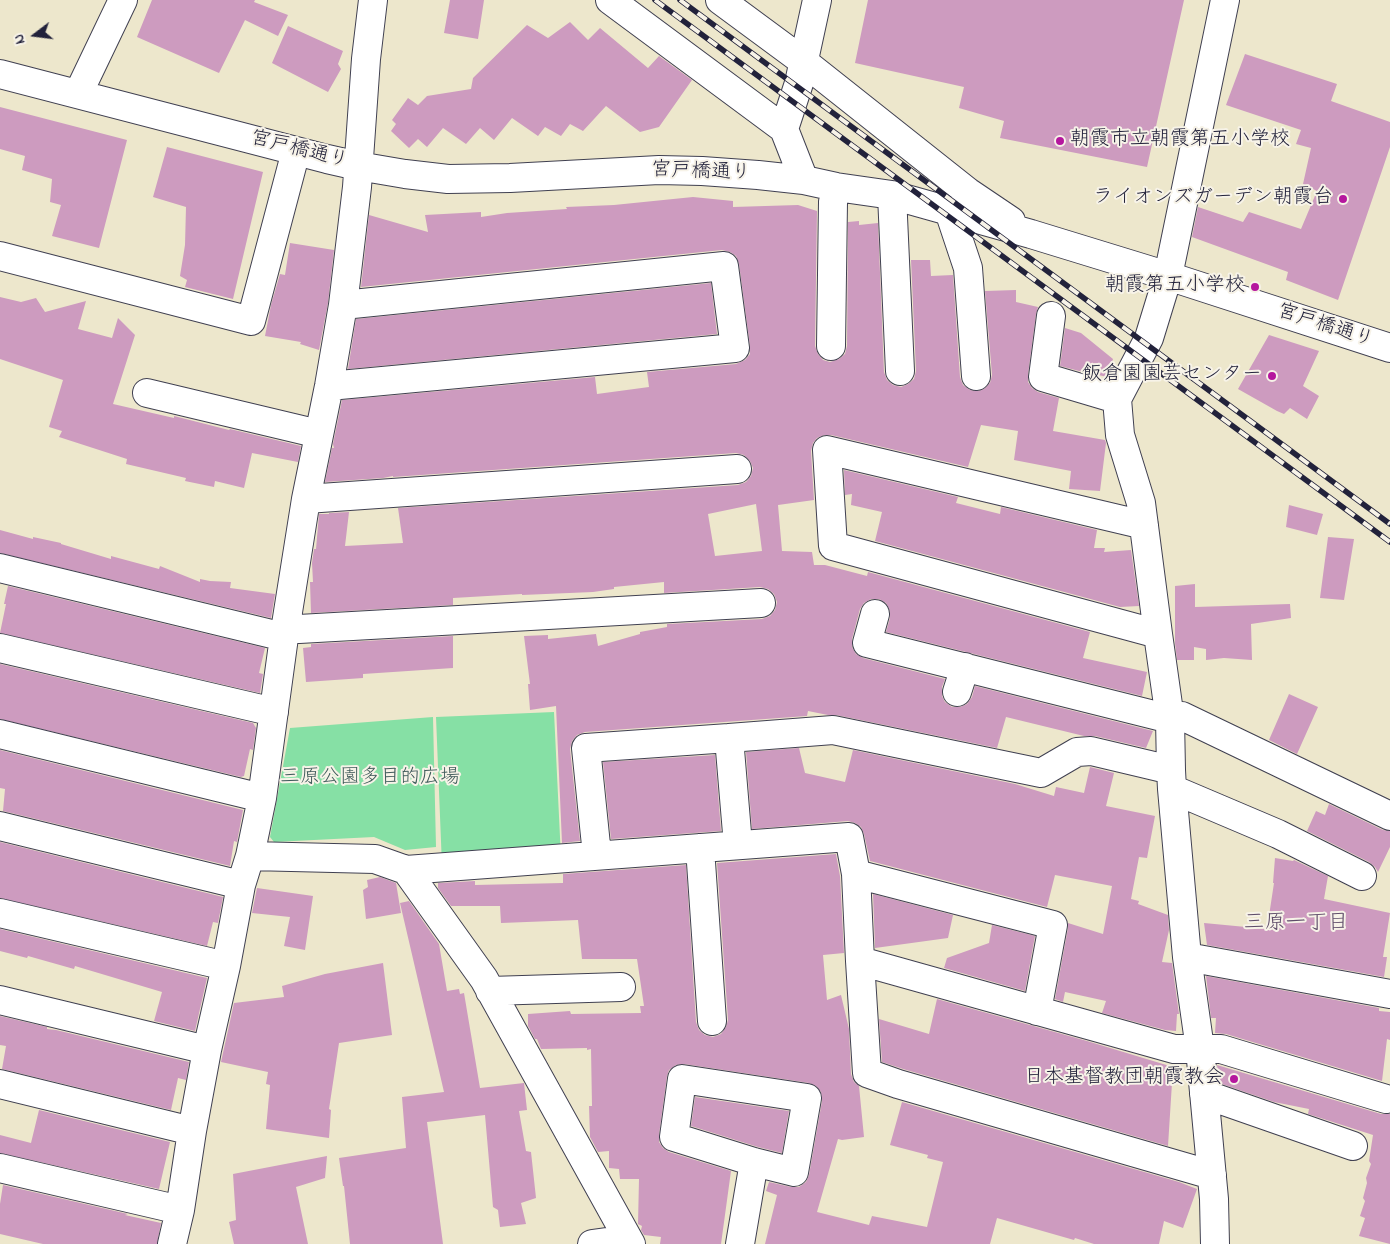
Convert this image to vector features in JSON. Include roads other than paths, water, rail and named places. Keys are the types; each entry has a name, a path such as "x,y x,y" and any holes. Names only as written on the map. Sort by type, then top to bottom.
{"street":[{"path":"78,94 123,0"},
{"path":"172,1244 180,1210 207,1050 226,966 241,885 250,856 262,798 306,500 343,305 357,187 366,59 373,0"},
{"path":"610,0 784,129 804,180"},
{"path":"720,0 804,62 968,192 1031,234"},
{"path":"784,129 799,83 817,0"},
{"path":"1216,1244 1212,1175 1200,1048 1187,958 1172,780 1170,719 1141,504 1120,435 1117,399 1149,338 1168,276 1224,0"},
{"name":"宮戸橋通り","path":"0,74 296,151 358,166 405,174 448,179 510,178 659,170 758,175 804,180 836,187 892,195 1031,234 1168,276 1390,348"},
{"path":"0,256 251,320 296,151"},
{"path":"831,346 833,202 836,187"},
{"path":"892,195 900,371"},
{"path":"949,211 968,268 976,376"},
{"path":"329,386 735,348 724,266 343,305"},
{"path":"1051,316 1043,377 1117,399"},
{"path":"147,393 319,434"},
{"path":"1144,525 826,450 833,546 1158,634"},
{"path":"306,500 737,469"},
{"path":"0,568 285,633 309,628 761,603"},
{"path":"875,614 867,642 961,680 1170,719 1182,716 1390,816"},
{"path":"0,648 274,712"},
{"path":"597,855 586,748 833,730 1041,773 1077,752 1091,751 1172,780 1362,876"},
{"path":"0,734 262,798"},
{"path":"729,738 738,845"},
{"path":"0,826 241,885"},
{"path":"250,856 375,859 406,870 849,837 856,874 867,1073 906,1087 1212,1175"},
{"path":"700,848 712,1022"},
{"path":"406,870 484,979 629,1242 592,1244"},
{"path":"856,874 1053,925 1037,1011"},
{"path":"0,913 226,966"},
{"path":"1187,958 1390,994"},
{"path":"860,961 1174,1049 1221,1049 1386,1099"},
{"path":"490,991 621,987"},
{"path":"0,1000 207,1050"},
{"path":"682,1079 807,1098 794,1172 754,1162 674,1137 682,1079"},
{"path":"0,1084 192,1131"},
{"path":"1204,1094 1353,1146"},
{"path":"740,1244 754,1162"},
{"path":"0,1168 180,1210"}],"railway":[{"path":"655,0 1390,542"},
{"path":"680,0 1390,524"}],"place":[{"name":"朝霞市立朝霞第五小学校","path":"1060,141"},
{"name":"ライオンズガーデン朝霞台","path":"1343,199"},
{"name":"朝霞第五小学校","path":"1255,287"},
{"name":"飯倉園園芸センター","path":"1272,376"},
{"name":"日本基督教団朝霞教会","path":"1234,1079"}],"district":[{"name":"三原一丁目","path":"1296,925"}],"park label":[{"name":"三原公園多目的広場","path":"370,779"}]}
